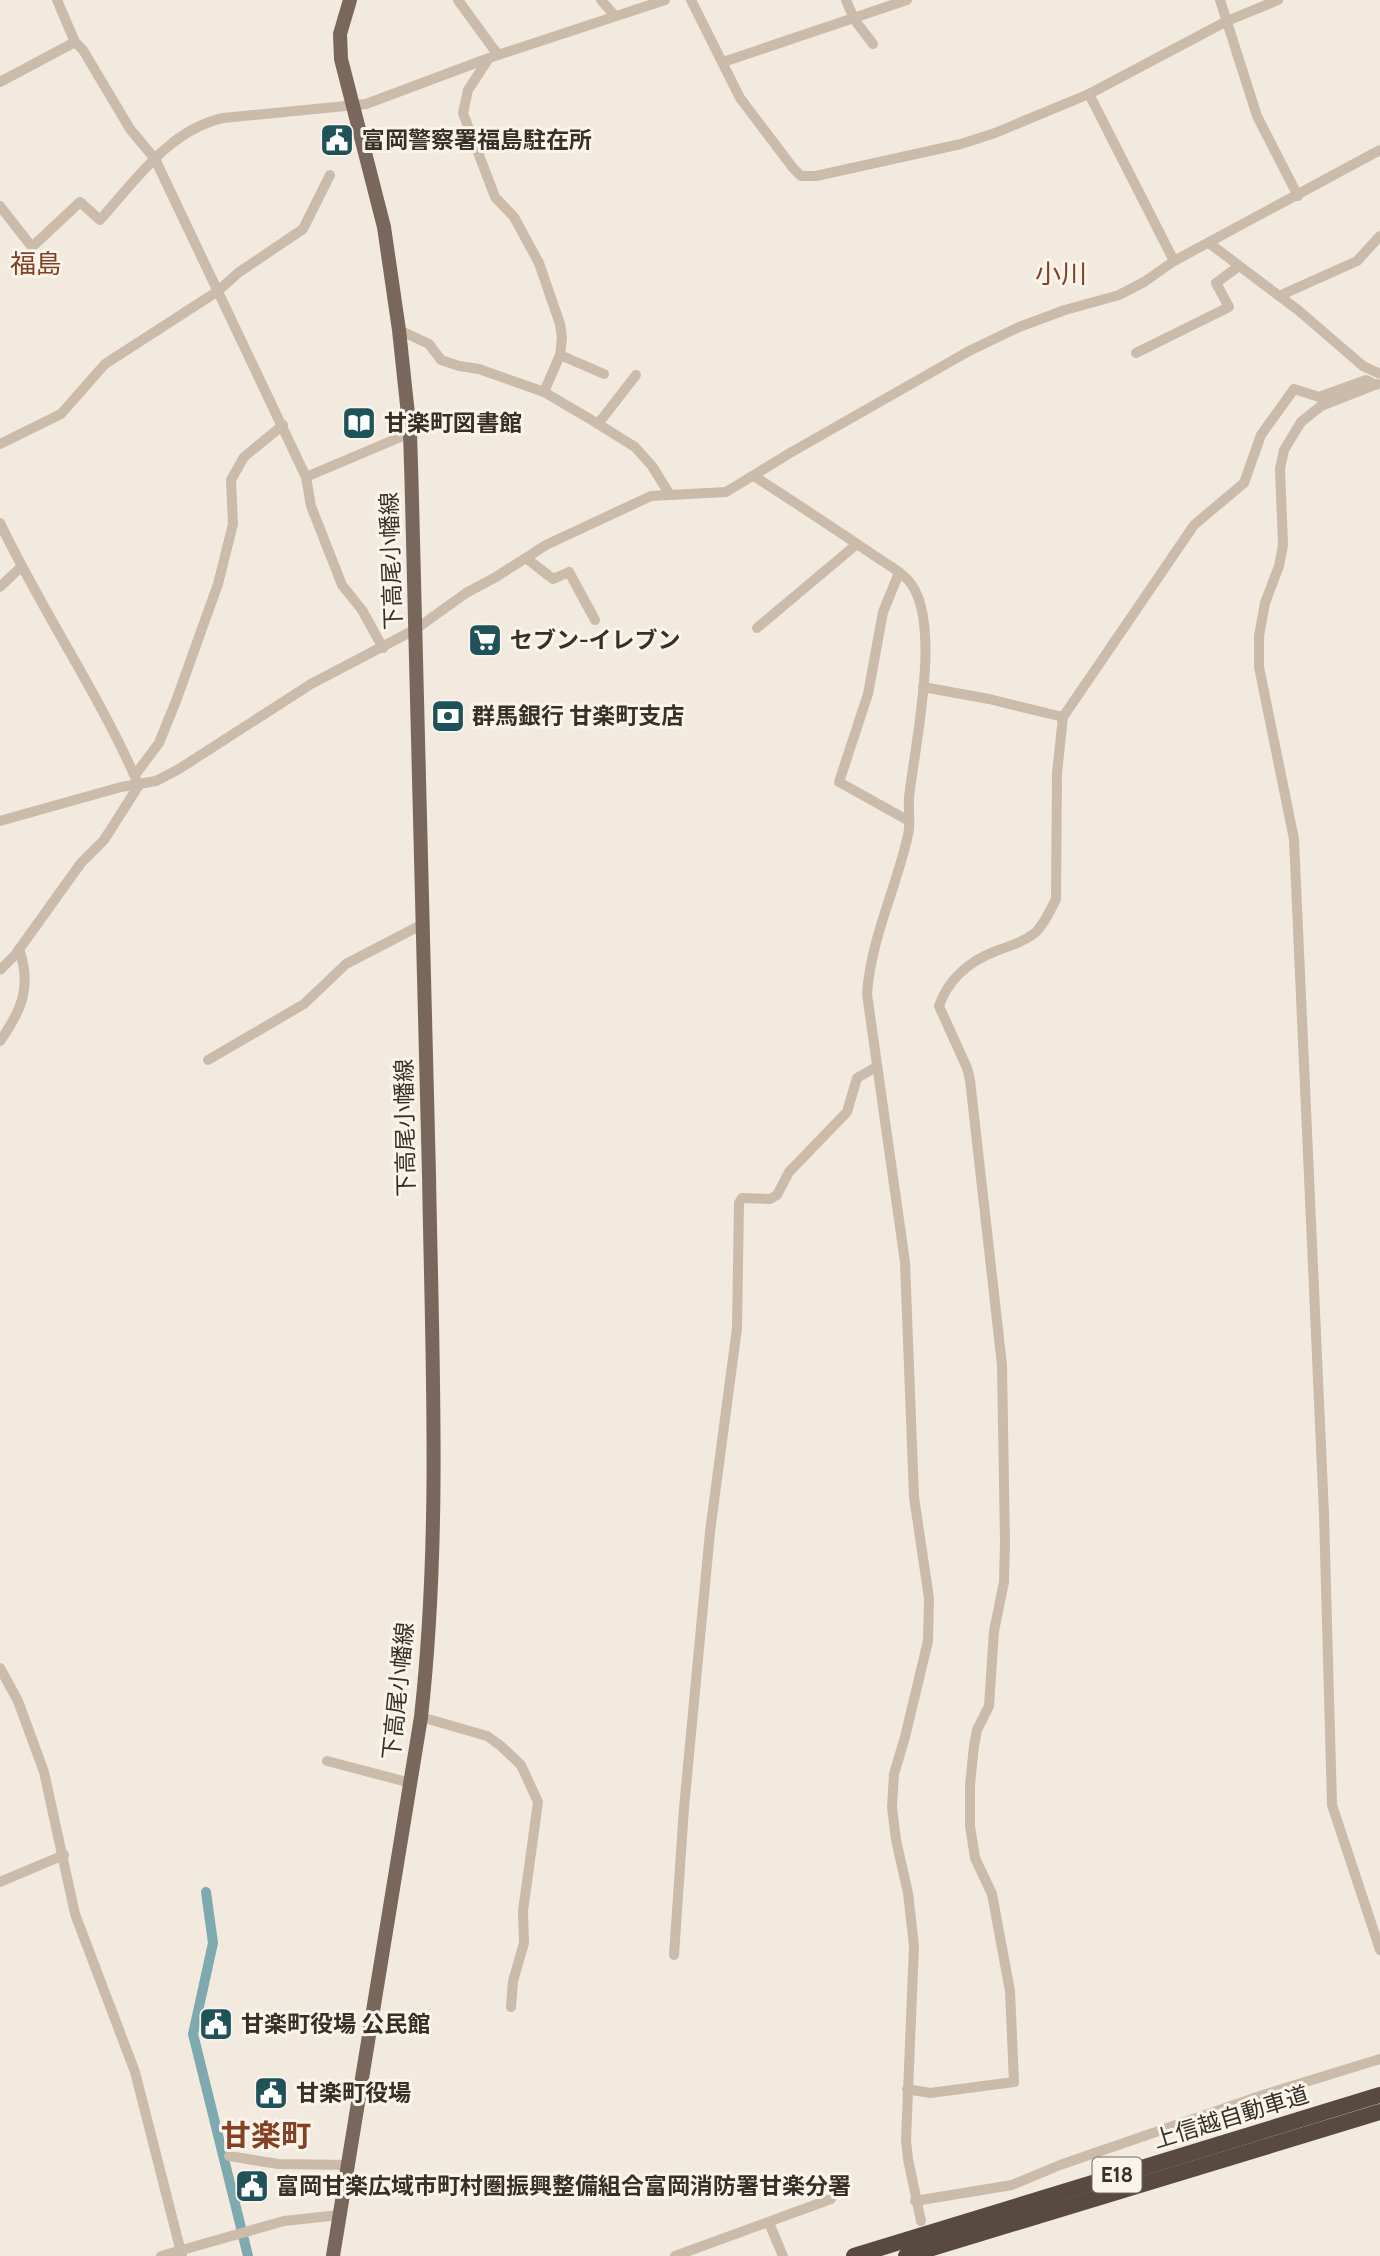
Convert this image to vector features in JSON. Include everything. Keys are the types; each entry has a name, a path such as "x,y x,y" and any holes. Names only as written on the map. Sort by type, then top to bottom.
{"highway":[{"name":"上信越自動車道","path":"854,2256 1380,2095"},
{"name":"上信越自動車道","path":"906,2256 1380,2112"}],"main road":[{"name":"下高尾小幡線","path":"332,2256 421,1717 430,1602 434,1413 410,433 384,227 339,46 343,18 350,0"}],"street":[{"path":"57,0 75,42 83,50 130,129 155,159 306,477 312,506 342,584 362,610 383,648"},
{"path":"458,0 494,57"},
{"path":"601,0 615,16"},
{"path":"0,206 32,247 80,202 100,220 155,159 188,130 207,121 298,109 354,106 388,97 494,57 665,0"},
{"path":"691,0 740,98 801,176 816,176 974,140 1089,94 1227,21 1279,0"},
{"path":"846,0 855,19 873,44"},
{"path":"723,62 907,0"},
{"path":"1220,0 1258,116 1298,196"},
{"path":"0,82 75,42"},
{"path":"494,57 468,90 463,113 495,197 514,217 539,262 559,324 562,338 560,355 544,393"},
{"path":"1089,94 1174,261"},
{"path":"0,821 137,780 156,781 311,684 416,629 466,593 546,545 651,496 726,492 970,351 1053,314 1119,295 1174,261 1380,150"},
{"path":"0,444 61,414 105,364 218,291 238,273 303,229 330,175"},
{"path":"1279,296 1357,261 1380,236"},
{"path":"1209,243 1298,310 1363,366 1380,374"},
{"path":"1136,353 1229,307 1216,283 1239,266"},
{"path":"399,330 429,344 441,360 479,369 544,393 598,424 635,447 652,466 670,495"},
{"path":"560,355 604,374"},
{"path":"598,424 636,375"},
{"path":"907,2089 930,2093 1014,2082 1007,1978 992,1894 975,1858 970,1826 974,1746 977,1730 989,1706 994,1632 1004,1582 1002,1365 970,1080 939,1006 943,992 964,969 1033,934 1048,916 1056,899 1057,773 1063,717 1194,525 1244,483 1261,435 1294,389 1319,397 1366,380 1378,384"},
{"path":"1378,384 1321,406 1301,422 1284,450 1280,469 1283,545 1279,566 1265,603 1258,652 1294,839 1323,1500 1332,1805 1380,1950"},
{"path":"0,970 19,949 81,863 104,840 159,743 218,584 233,524 231,480 244,457 283,425"},
{"path":"306,477 410,433"},
{"path":"754,476 908,579 923,611 923,687 908,802 909,831 900,868 877,933 869,966 867,994 905,1262 914,1497 929,1598 928,1641 894,1774 892,1807 896,1840 908,1893 914,1947 906,2140 915,2201 921,2221"},
{"path":"0,523 21,567 93,690 137,780"},
{"path":"757,628 857,544"},
{"path":"526,558 553,579 569,572 595,620"},
{"path":"0,587 21,567"},
{"path":"899,573 883,612 868,694 839,782 909,821"},
{"path":"923,687 1063,717"},
{"path":"208,1059 304,1004 346,964 423,924"},
{"path":"0,1041 24,996 26,970 19,949"},
{"path":"674,1955 684,1808 710,1532 737,1328 738,1203 742,1198 770,1199 777,1195 789,1172 847,1112 857,1078 876,1067"},
{"path":"0,1668 18,1701 44,1772 75,1914 135,2072 181,2253"},
{"path":"421,1717 486,1736 501,1746 521,1765 538,1802 523,1911 524,1943 513,1982 511,2007"},
{"path":"327,1761 411,1783"},
{"path":"0,1882 64,1856"},
{"path":"915,2201 1012,2185 1071,2161 1263,2095 1380,2059"},
{"path":"229,2156 278,2164 349,2165"},
{"path":"675,2256 831,2199"},
{"path":"160,2256 181,2253 285,2221 339,2215"},
{"path":"769,2223 781,2251"}],"waterway":[{"path":"206,1892 213,1943 193,2034 248,2256"}],"place":[{"name":"富岡警察署福島駐在所","path":"337,140"},
{"name":"甘楽町図書館","path":"359,423"},
{"name":"セブン-イレブン","path":"485,640"},
{"name":"群馬銀行 甘楽町支店","path":"448,716"},
{"name":"甘楽町役場 公民館","path":"216,2024"},
{"name":"甘楽町役場","path":"271,2093"},
{"name":"富岡甘楽広域市町村圏振興整備組合富岡消防署甘楽分署","path":"252,2186"}],"district":[{"name":"福島","path":"36,264"},
{"name":"小川","path":"1061,274"},
{"name":"甘楽町","path":"266,2136"}]}
